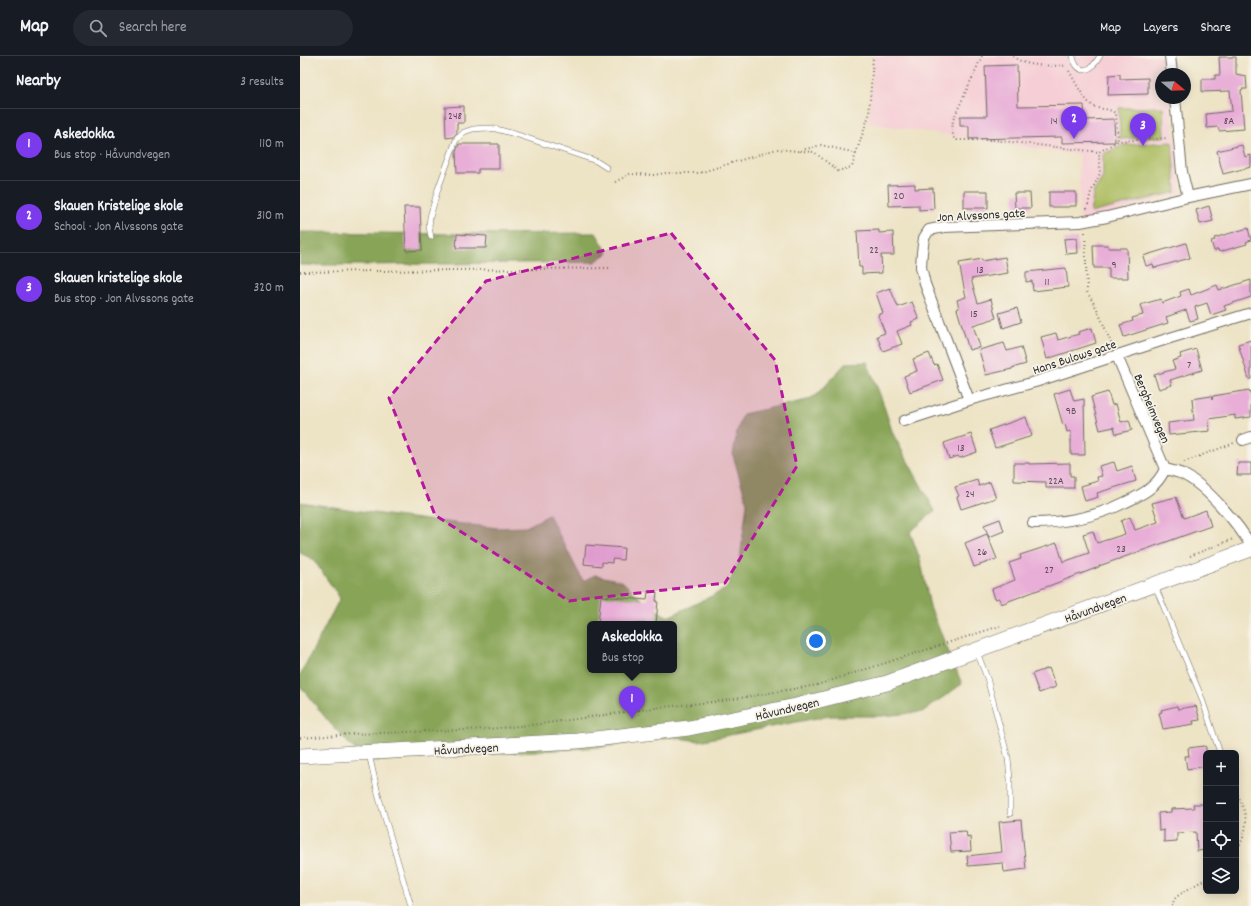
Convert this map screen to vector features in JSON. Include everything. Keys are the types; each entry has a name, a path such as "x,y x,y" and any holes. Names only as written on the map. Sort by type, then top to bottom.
{"main road":[{"name":"Håvundvegen","path":"300,756 578,742 689,728 737,719 844,695 887,683 977,651 1251,548"}],"street":[{"path":"1170,56 1171,68"},
{"path":"1176,104 1182,172 1188,197"},
{"name":"Jon Alvssons gate","path":"969,400 925,284 921,267 924,238 929,230 944,227 1080,222 1251,184"},
{"name":"Hans Bulows gate","path":"904,421 969,400 1035,382 1251,313"},
{"name":"Bergheimvegen","path":"1117,356 1165,470"},
{"path":"1033,523 1073,521 1109,511 1150,489 1161,478 1165,470 1178,472 1196,483 1216,502 1245,535 1251,548"}],"lane":[{"path":"1074,56 1074,63 1080,69 1088,69 1100,56"},
{"path":"431,237 429,227 430,217 438,189 456,140 464,132 473,129 486,128 515,134 596,161 607,168"},
{"path":"1154,585 1201,696 1219,750"},
{"path":"977,651 987,678 1008,758 1010,814"},
{"path":"369,753 379,798 411,906"}],"path":[{"path":"615,182 630,174 699,174 777,148 814,152 838,170 852,167 869,115 873,56"},
{"path":"982,56 953,120 952,131 954,138 957,140 994,140 1099,152"},
{"path":"1013,56 1021,62 1028,64 1076,66"},
{"path":"1066,66 1090,103 1096,108 1110,110 1116,114 1118,141"},
{"path":"798,151 821,145 856,153"},
{"path":"300,272 609,268"},
{"path":"1165,470 1247,439"},
{"path":"1186,557 1245,535"},
{"name":"Håvundvegen","path":"300,738 352,734 503,728 639,710 722,701 817,685 1002,625"},
{"path":"639,710 639,717"},
{"path":"1239,798 1249,822 1246,838 1239,846"},
{"path":"1172,906 1174,899 1203,881"}],"highlighted area":[{"path":"671,233 775,360 797,466 725,583 569,601 435,515 389,398 486,281"}],"shaded area":[{"path":"873,56 1167,56 1168,68 1155,68 1155,104 1171,104 1181,193 1080,222 1079,155 867,123 869,115"}],"green space":[{"path":"1163,107 1164,137 1120,139 1119,108"},
{"path":"1172,142 1176,192 1090,213 1094,191 1103,177 1103,154 1124,145"},
{"path":"300,232 460,234 596,233 608,253 595,262 300,265"},
{"path":"867,362 881,397 893,434 935,511 910,532 921,562 930,607 962,684 922,712 882,716 830,716 699,741 671,737 602,747 372,761 354,749 329,722 300,686 300,675 340,598 313,559 300,553 300,502 394,516 497,528 526,527 549,515 583,581 595,575 622,581 644,602 668,617 726,589 740,559 747,503 733,455 737,431 743,414 807,400 817,395 846,363"}],"building":[{"path":"1219,57 1236,57 1236,74 1246,76 1247,89 1241,90 1244,129 1219,131 1218,127 1207,128 1206,114 1232,111 1230,91 1202,92 1202,79 1215,79 1215,75 1220,75"},
{"path":"1017,65 1018,106 1084,105 1085,120 1114,119 1115,142 1062,143 1062,137 969,139 969,126 960,126 960,116 987,116 985,66"},
{"path":"1120,74 1120,79 1148,78 1148,94 1108,95 1109,75"},
{"path":"464,106 464,123 457,123 457,133 453,137 446,138 445,107"},
{"path":"459,144 499,144 499,169 478,169 478,173 457,173 456,152"},
{"path":"1242,145 1245,157 1251,155 1251,167 1223,174 1217,151"},
{"path":"915,184 915,189 933,188 934,209 919,210 919,205 889,206 888,185"},
{"path":"964,191 988,191 988,208 964,208"},
{"path":"1049,192 1076,192 1076,206 1049,207"},
{"path":"1014,193 1030,193 1031,208 1015,208"},
{"path":"1209,206 1213,221 1200,224 1196,210"},
{"path":"404,207 420,207 422,250 406,251"},
{"path":"1248,228 1251,240 1246,242 1247,244 1219,252 1218,249 1214,251 1211,241 1215,240 1214,238"},
{"path":"879,230 879,233 893,232 894,255 881,255 882,273 862,274 862,267 859,267 857,231"},
{"path":"457,234 487,236 486,248 456,248"},
{"path":"1077,238 1078,253 1066,254 1064,239"},
{"path":"1186,243 1190,258 1154,268 1153,264 1146,266 1143,256"},
{"path":"1093,245 1108,245 1108,248 1127,248 1128,278 1109,278 1109,268 1094,268"},
{"path":"1005,257 1008,273 971,279 978,303 991,299 996,318 973,325 980,347 969,350 957,309 959,308 957,300 966,297 959,263"},
{"path":"1066,268 1068,287 1033,291 1032,281 1026,282 1026,272"},
{"path":"1251,280 1251,297 1224,306 1226,310 1211,315 1207,303 1195,307 1198,319 1190,321 1186,310 1166,317 1168,323 1124,337 1120,325 1133,321 1132,318 1143,315 1140,305 1161,299 1162,303 1181,296 1180,292 1189,289 1191,295 1217,285 1219,290"},
{"path":"890,288 898,307 912,302 919,319 911,322 912,325 897,331 902,344 883,351 877,336 885,333 878,315 883,313 876,293"},
{"path":"1017,308 1021,322 1003,328 999,313"},
{"path":"1092,328 1096,343 1047,359 1041,337 1056,333 1058,340 1079,334 1078,332"},
{"path":"1251,340 1251,379 1249,379 1238,344"},
{"path":"1004,343 1007,351 1021,347 1026,364 986,375 979,350"},
{"path":"1196,349 1202,370 1170,380 1172,385 1159,389 1154,375 1175,369 1172,361 1181,358 1180,354"},
{"path":"929,353 934,365 937,364 943,380 910,392 904,376 917,371 913,359"},
{"path":"1070,389 1074,401 1084,399 1085,455 1071,455 1071,431 1067,432 1065,424 1063,425 1054,394"},
{"path":"1249,390 1251,396 1251,417 1235,419 1235,415 1209,419 1210,431 1169,435 1168,423 1194,420 1192,399 1211,396 1212,400 1213,396"},
{"path":"1108,392 1112,405 1116,404 1121,422 1129,420 1132,430 1116,434 1114,427 1100,430 1091,397"},
{"path":"1026,417 1032,436 995,448 989,430"},
{"path":"971,434 977,452 960,458 958,456 949,459 944,443"},
{"path":"1114,462 1117,471 1132,466 1136,481 1097,493 1098,497 1085,501 1081,486 1098,481 1097,477 1102,476 1099,466"},
{"path":"1014,463 1070,463 1070,476 1074,476 1074,488 1046,488 1046,482 1014,481"},
{"path":"1238,463 1251,463 1251,475 1237,475"},
{"path":"977,480 979,486 990,482 996,498 961,509 957,497 959,496 955,487"},
{"path":"1176,497 1184,518 1206,510 1211,526 1099,566 1001,604 999,598 995,599 992,589 1015,580 1009,563 1021,559 1020,555 1057,543 1063,562 1089,553 1083,534 1093,531 1097,543 1125,534 1121,521 1130,517 1135,530 1158,522 1152,503"},
{"path":"1000,519 1004,531 989,537 984,525"},
{"path":"987,534 997,559 974,567 965,543"},
{"path":"586,545 624,548 623,560 612,559 612,563 602,562 602,566 584,564"},
{"path":"648,591 657,592 656,601 658,601 656,621 598,621 601,596 647,600"},
{"path":"1049,668 1056,687 1039,693 1032,674"},
{"path":"1177,706 1178,709 1196,706 1200,720 1193,721 1194,724 1163,729 1159,713 1162,712 1161,710"},
{"path":"1206,747 1206,750 1203,750 1203,766 1187,769 1185,756 1189,756 1188,748"},
{"path":"1193,804 1203,804 1203,850 1197,851 1196,832 1177,833 1177,841 1164,842 1164,830 1159,831 1158,813 1171,812 1171,809 1194,808"},
{"path":"1021,820 1026,869 1004,872 1003,863 968,866 967,856 1002,852 999,822"},
{"path":"966,831 967,837 970,836 971,851 951,852 949,832"}],"place":[{"name":"Skauen Kristelige skole","path":"1074,139"},
{"name":"Skauen kristelige skole","path":"1143,146"},
{"name":"Askedokka","path":"632,719"}]}
